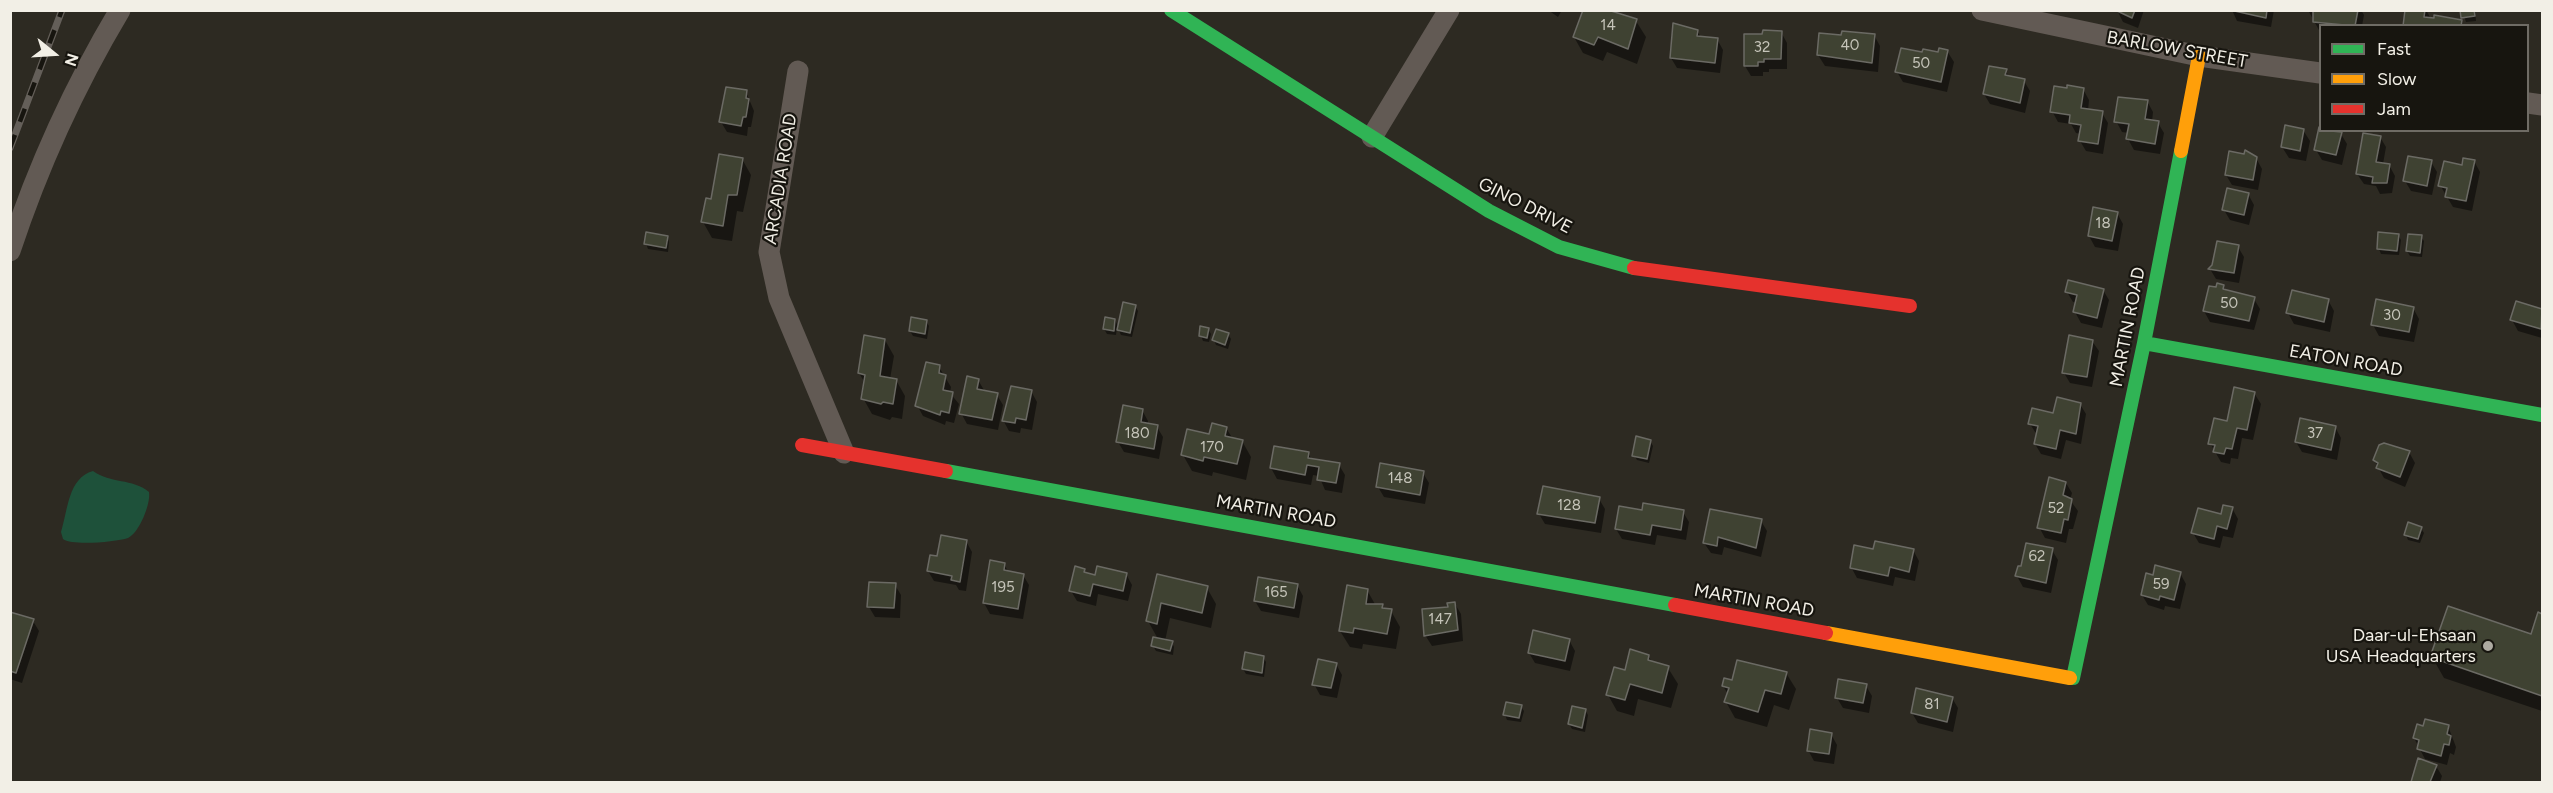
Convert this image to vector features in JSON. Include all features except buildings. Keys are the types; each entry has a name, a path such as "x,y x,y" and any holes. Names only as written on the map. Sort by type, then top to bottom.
{"street":[{"path":"10,252 33,185 64,113 120,10"},
{"name":"GINO DRIVE","path":"1171,10 1489,211 1559,247 1639,268 1910,306"},
{"path":"1372,137 1449,10"},
{"name":"BARLOW STREET","path":"1982,10 2051,18 2199,56 2319,73"},
{"name":"MARTIN ROAD","path":"802,446 2073,678 2144,344 2199,56"},
{"name":"ARCADIA ROAD","path":"798,71 769,252 779,298 844,453"},
{"name":"EATON ROAD","path":"2144,344 2542,415"}],"shaded area":[{"path":"93,471 107,478 136,485 149,492 143,518 128,538 84,543 63,539 61,532 70,496 78,480"}],"railway":[{"path":"10,148 62,10"}],"traffic: fast":[{"path":"1171,10 1489,211 1559,247 1634,268"},
{"path":"2070,678 2073,678 2144,343 2181,151"},
{"path":"2144,343 2542,415"},
{"path":"946,471 1675,605"}],"traffic: slow":[{"path":"2181,151 2199,56"},
{"path":"1826,633 2070,678"}],"traffic: jam":[{"path":"1634,268 1910,306"},
{"path":"802,445 946,471"},
{"path":"1675,605 1826,633"}],"place":[{"name":"Daar-ul-Ehsaan USA Headquarters","path":"2488,646"}]}
